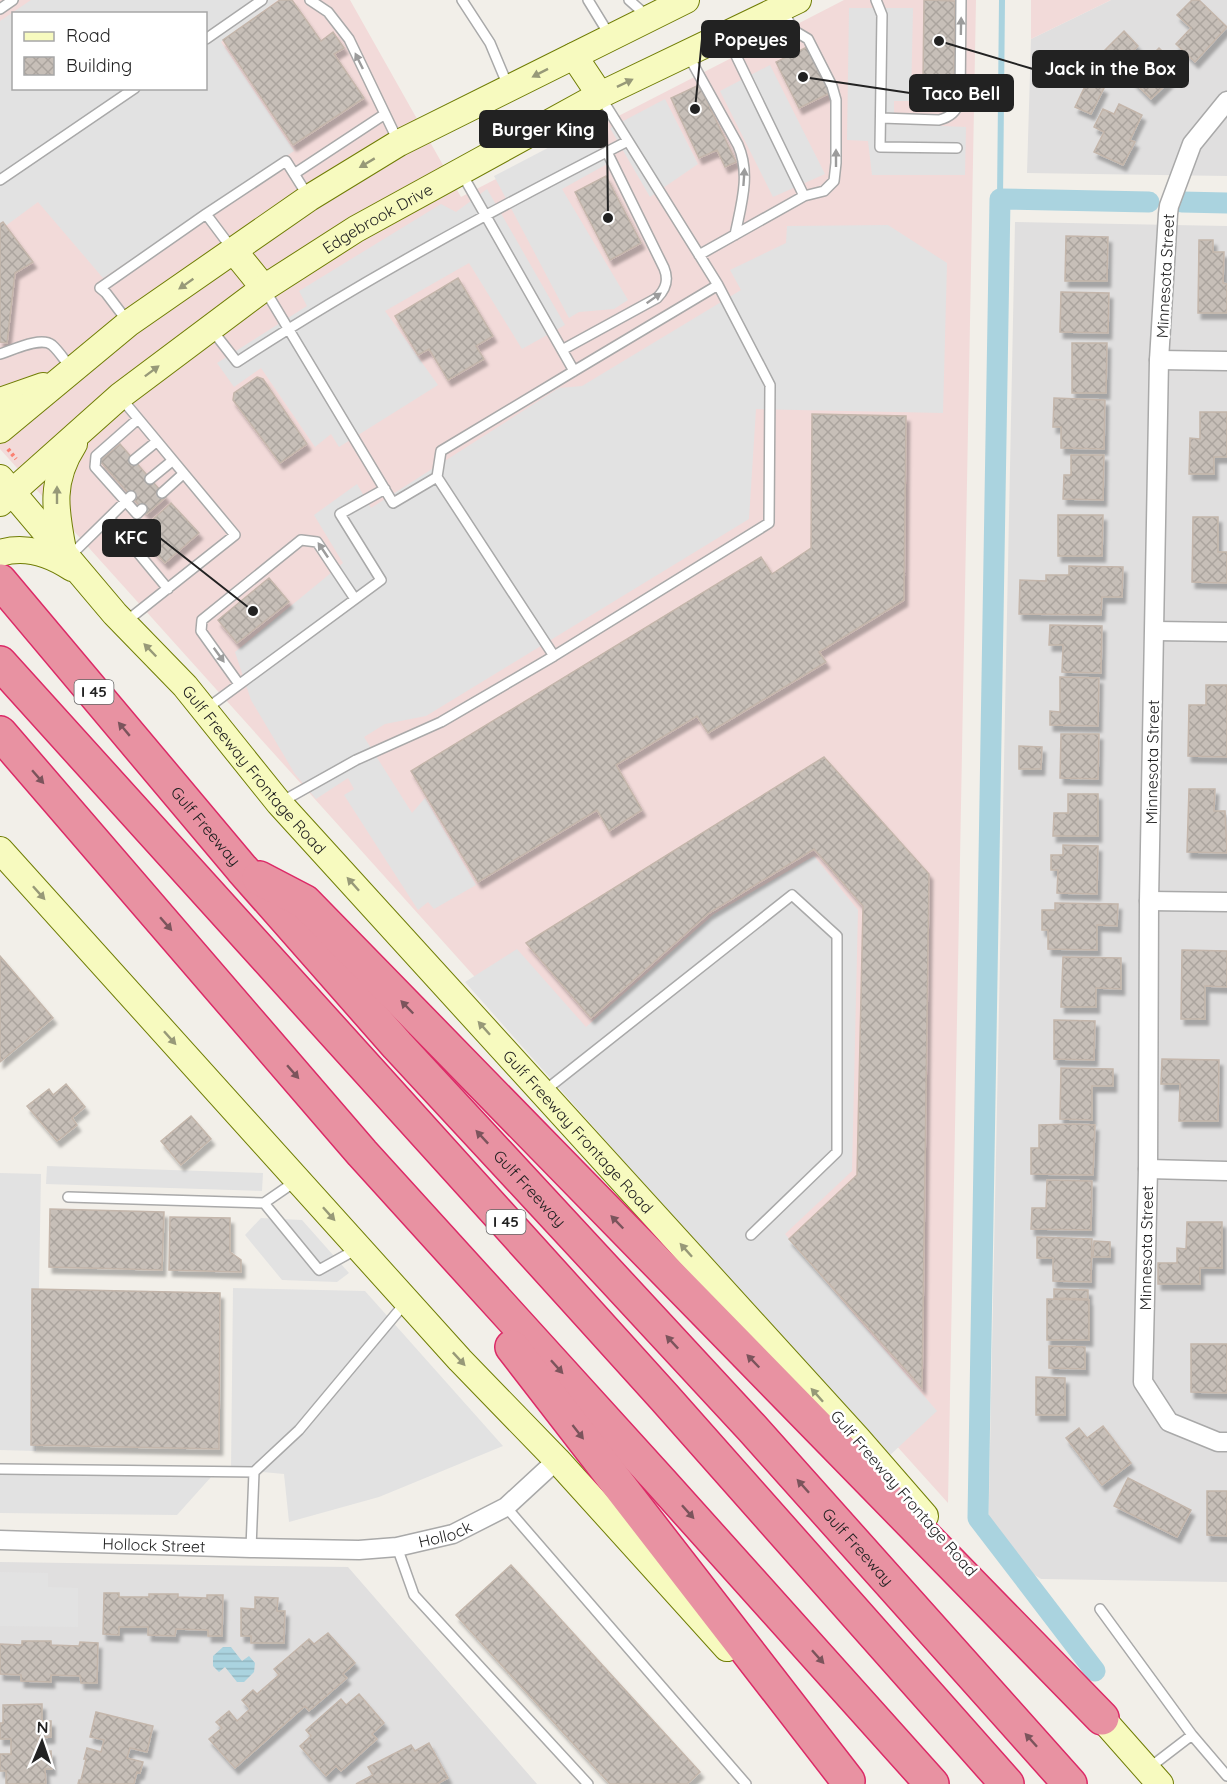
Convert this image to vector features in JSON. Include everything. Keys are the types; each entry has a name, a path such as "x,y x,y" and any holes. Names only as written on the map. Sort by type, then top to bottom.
{"highway":[{"name":"Gulf Freeway","path":"0,581 242,868 397,1045 752,1428 1071,1784"},
{"name":"I 45","path":"0,663 640,1370 1008,1784"},
{"path":"0,733 362,1153 662,1482 932,1784"},
{"path":"242,868 305,902 1102,1718"},
{"path":"362,1153 849,1783"}],"main road":[{"path":"4,440 67,375 129,324 309,198 399,143 686,0"},
{"name":"Edgebrook Drive","path":"7,483 82,430 120,396 264,288 356,230 600,95 790,4"},
{"path":"574,56 600,95"},
{"path":"234,251 264,288"},
{"path":"0,401 67,375"},
{"path":"0,553 31,550 59,560 71,561 57,520 56,487 63,461 82,430"},
{"name":"Gulf Freeway Frontage Road","path":"7,483 115,614 185,686 279,803 858,1439 1154,1777"},
{"path":"0,850 460,1360 557,1460 849,1783"}],"street":[{"name":"Minnesota Street","path":"1224,105 1192,144 1169,206 1160,360 1149,901 1148,1169 1143,1382 1169,1422 1218,1442 1227,1443"},
{"path":"1160,360 1227,361"},
{"path":"1155,631 1227,632"},
{"path":"1149,901 1227,902"},
{"path":"1148,1169 1227,1171"},
{"name":"Hollock","path":"309,1548 359,1550 397,1548 453,1534 506,1507 557,1460"},
{"name":"Hollock Street","path":"0,1540 309,1548"}],"lane":[{"path":"0,9 13,0"},
{"path":"207,38 262,0"},
{"path":"310,0 328,12 349,39 399,143"},
{"path":"462,0 490,44 509,88"},
{"path":"588,0 611,37"},
{"path":"629,0 649,18"},
{"path":"877,0 882,15 880,147 957,148"},
{"path":"881,118 939,120 946,118 957,108 960,101 962,0"},
{"path":"699,255 804,196 824,191 834,181 837,163 836,100 832,86 808,39 793,30 790,4"},
{"path":"726,35 804,196"},
{"path":"687,53 744,160 746,176 735,235"},
{"path":"0,180 132,90"},
{"path":"279,803 356,760 441,722 554,656 769,523 770,385 718,285 600,95"},
{"path":"294,174 385,114"},
{"path":"210,328 237,362 288,329 485,215 628,141"},
{"path":"562,350 657,298 665,287 667,275 607,152"},
{"path":"129,324 106,292 100,288 286,161 309,198"},
{"path":"460,172 574,371"},
{"path":"206,214 234,251"},
{"path":"554,656 437,477 441,451 718,285"},
{"path":"264,288 393,503 437,477"},
{"path":"0,354 37,341 46,342 51,344 67,375"},
{"path":"120,396 234,535 124,623"},
{"path":"138,419 96,456 95,466 111,479 129,499 137,514 142,510"},
{"path":"134,460 156,442"},
{"path":"150,479 172,461"},
{"path":"162,493 183,474"},
{"path":"204,710 381,580 340,514 385,489"},
{"path":"71,561 129,499"},
{"path":"110,519 168,589"},
{"path":"239,684 201,631 202,620 301,540 317,542 355,599"},
{"path":"543,1092 792,894 837,936 837,1152 751,1235"},
{"path":"68,1197 264,1203 297,1180"},
{"path":"264,1203 320,1270 359,1248"},
{"path":"0,1469 254,1472 299,1430 407,1301"},
{"path":"251,1548 254,1472"},
{"path":"506,1507 746,1784"},
{"path":"397,1548 414,1595 588,1784"},
{"path":"1100,1609 1192,1735 1227,1776"},
{"path":"1154,1777 1192,1735"}],"path":[{"path":"4,440 7,483"}],"shaded area":[{"path":"0,0 350,0 461,197 844,0 976,0 948,1503 0,449"},
{"path":"31,0 278,0 221,42 294,151 103,278 38,202 0,230 0,21 12,13 12,90 207,90 207,12 13,12"},
{"path":"1031,0 1111,0 1031,39"},
{"path":"1111,0 1227,0 1227,176 1027,173 1031,39"},
{"path":"849,8 913,8 911,101 894,101 894,124 966,127 965,175 872,175 868,141 847,140"},
{"path":"770,65 825,174 773,197 720,91"},
{"path":"665,99 698,164 650,197 610,128"},
{"path":"586,128 609,163 562,189 628,300 614,309 579,312 569,318 494,176"},
{"path":"487,189 565,325 522,349 469,263 385,311 438,385 339,447 331,434 315,447 261,368 234,387 217,363 307,306 299,291 441,204 456,212"},
{"path":"1015,222 1227,226 1227,1582 1041,1579 988,1546"},
{"path":"888,225 947,263 943,413 756,409 749,519 426,716 385,724 364,737 412,813 425,798 476,885 434,909 428,902 418,910 344,795 354,789 348,778 316,799 295,774 251,700 235,652 343,563 314,515 357,484 371,508 559,388 582,386 741,290 730,270 786,243 787,226"},
{"path":"814,856 858,910 852,1171 785,1234 937,1411 887,1458 465,982 517,949 586,1027 714,914"},
{"path":"47,1166 263,1173 262,1191 46,1184"},
{"path":"0,1173 41,1174 36,1451 0,1450"},
{"path":"261,1218 302,1220 349,1273 337,1282 282,1280 245,1235"},
{"path":"233,1288 365,1291 503,1446 379,1497 289,1522 284,1474 231,1469"},
{"path":"0,1474 212,1476 177,1515 0,1513"},
{"path":"0,1562 348,1567 537,1784 0,1784"},
{"path":"0,1572 48,1573 48,1587 78,1588 78,1627 0,1626"}],"water":[{"path":"223,1647 231,1647 242,1661 249,1656 255,1663 254,1672 244,1682 237,1682 225,1667 219,1672 213,1666 213,1656"}],"building":[{"path":"280,0 292,0 321,41 333,32 344,48 334,54 364,98 293,145 223,40"},
{"path":"924,0 955,1 954,81 923,81"},
{"path":"1192,0 1199,0 1227,27 1195,62 1176,44 1191,28 1177,15"},
{"path":"1124,31 1138,46 1119,65 1105,50"},
{"path":"807,47 830,93 799,108 776,62"},
{"path":"1159,48 1181,70 1151,99 1120,68 1132,55 1142,65"},
{"path":"1088,80 1104,88 1091,114 1075,107"},
{"path":"699,85 736,162 725,167 717,150 699,158 671,98"},
{"path":"1119,104 1142,115 1130,140 1135,142 1123,165 1094,152 1104,132 1094,127 1103,109 1114,114"},
{"path":"606,176 641,243 610,260 575,192"},
{"path":"3,222 33,262 15,273 7,343 0,342 0,224"},
{"path":"1066,236 1108,237 1107,281 1065,281"},
{"path":"1199,240 1213,240 1213,252 1224,252 1223,283 1227,284 1227,313 1198,313"},
{"path":"458,278 493,336 476,346 484,359 448,380 429,349 418,355 395,316"},
{"path":"1061,292 1109,293 1108,333 1060,332"},
{"path":"1072,343 1107,343 1106,393 1072,393"},
{"path":"257,377 263,379 307,444 280,463 233,400 234,393"},
{"path":"1054,398 1105,400 1104,449 1061,448 1061,427 1053,427"},
{"path":"1200,412 1227,412 1227,457 1214,457 1214,474 1189,474 1190,438 1200,439"},
{"path":"812,414 906,416 904,600 819,652 826,662 708,733 697,716 616,765 642,810 609,831 597,810 478,882 411,771 761,557 772,574 811,548"},
{"path":"120,444 166,497 147,514 100,461"},
{"path":"1071,455 1104,455 1103,500 1063,499 1064,475 1071,475"},
{"path":"171,503 199,533 165,563 138,533"},
{"path":"1058,515 1103,515 1102,556 1058,556"},
{"path":"1193,517 1218,517 1218,552 1227,552 1227,583 1192,582"},
{"path":"1069,566 1123,567 1122,597 1102,597 1101,615 1019,614 1020,580 1046,581 1046,575 1069,575"},
{"path":"269,578 289,602 237,643 218,620"},
{"path":"1050,625 1102,626 1101,673 1062,672 1063,645 1049,645"},
{"path":"1060,677 1099,678 1098,726 1050,725 1050,711 1060,712"},
{"path":"1206,685 1227,685 1227,757 1188,756 1189,705 1206,705"},
{"path":"1061,734 1099,734 1098,779 1060,778"},
{"path":"1019,746 1042,747 1041,769 1019,769"},
{"path":"824,757 929,874 922,1388 789,1239 857,1175 863,906 814,849 709,913 591,1018 526,943"},
{"path":"1189,789 1215,789 1214,811 1225,811 1227,853 1187,852"},
{"path":"1068,794 1098,794 1098,836 1053,836 1054,813 1068,813"},
{"path":"1063,845 1098,846 1097,894 1057,893 1058,870 1051,870 1051,855 1063,855"},
{"path":"1055,903 1118,904 1117,926 1097,925 1097,950 1048,949 1048,930 1042,930 1042,910 1055,910"},
{"path":"1182,950 1227,951 1227,987 1205,986 1205,1019 1181,1019"},
{"path":"0,956 53,1018 0,1062"},
{"path":"1063,957 1121,958 1121,989 1096,988 1096,1007 1061,1007"},
{"path":"1054,1020 1095,1021 1094,1060 1054,1059"},
{"path":"1162,1059 1219,1060 1218,1121 1179,1121 1180,1084 1161,1084"},
{"path":"1061,1068 1113,1069 1113,1086 1092,1086 1092,1120 1060,1119"},
{"path":"66,1084 85,1107 72,1118 77,1125 57,1141 27,1106 49,1089 53,1095"},
{"path":"191,1116 211,1139 181,1165 161,1141"},
{"path":"1039,1125 1095,1125 1093,1175 1031,1174 1031,1148 1039,1148"},
{"path":"1047,1180 1092,1181 1091,1230 1031,1229 1032,1208 1046,1208"},
{"path":"50,1209 164,1212 162,1270 49,1267"},
{"path":"170,1217 230,1218 230,1252 241,1260 241,1272 169,1270"},
{"path":"1187,1222 1222,1222 1222,1268 1200,1268 1200,1284 1158,1284 1158,1263 1177,1263 1177,1248 1186,1249"},
{"path":"1037,1237 1092,1239 1091,1282 1053,1281 1053,1258 1037,1258"},
{"path":"1094,1241 1110,1242 1110,1257 1093,1257"},
{"path":"32,1289 220,1293 219,1449 31,1445"},
{"path":"1054,1289 1088,1290 1088,1299 1054,1298"},
{"path":"1047,1299 1089,1300 1089,1340 1047,1340"},
{"path":"1191,1344 1227,1344 1227,1393 1191,1392"},
{"path":"1049,1346 1085,1347 1085,1369 1049,1368"},
{"path":"1036,1377 1065,1378 1065,1415 1036,1415"},
{"path":"1103,1426 1131,1463 1102,1485 1066,1438 1079,1428 1087,1438"},
{"path":"1128,1478 1191,1510 1177,1537 1114,1506"},
{"path":"1207,1491 1227,1491 1227,1536 1207,1535"},
{"path":"511,1565 700,1772 687,1784 610,1784 456,1615"},
{"path":"104,1593 119,1593 119,1597 178,1594 178,1597 207,1598 207,1595 223,1595 222,1636 208,1636 208,1630 176,1629 175,1636 148,1635 148,1627 119,1627 119,1635 103,1634"},
{"path":"255,1597 278,1598 277,1611 285,1611 284,1643 251,1643 251,1636 241,1636 241,1608 255,1609"},
{"path":"328,1633 355,1663 343,1674 347,1678 309,1711 305,1706 235,1768 209,1739 222,1728 216,1722 229,1711 237,1721 250,1709 242,1700 253,1690 257,1694 279,1675 274,1669 309,1639 314,1644"},
{"path":"22,1641 51,1641 51,1645 79,1646 80,1642 98,1643 97,1683 81,1683 80,1676 51,1675 51,1682 21,1681 21,1675 0,1674 0,1644 22,1645"},
{"path":"359,1694 384,1723 372,1734 377,1739 341,1771 336,1766 326,1776 300,1746 311,1736 306,1730 341,1699 346,1705"},
{"path":"42,1704 42,1721 51,1721 51,1737 38,1738 38,1752 51,1751 52,1769 45,1769 46,1784 6,1784 6,1771 0,1771 0,1754 11,1754 11,1739 0,1739 3,1705"},
{"path":"96,1712 153,1726 147,1752 130,1748 127,1758 143,1762 134,1784 78,1784 81,1780 87,1748 101,1752 104,1740 90,1737"},
{"path":"429,1743 448,1778 437,1784 356,1784 373,1775 368,1767 411,1745 415,1751"}],"waterway":[{"path":"1000,199 1002,0"},
{"path":"1095,1671 978,1518 1000,199 1149,202"},
{"path":"1182,202 1227,203"}],"place":[{"name":"Jack in the Box","path":"939,41"},
{"name":"Taco Bell","path":"803,77"},
{"name":"Popeyes","path":"695,109"},
{"name":"Burger King","path":"608,218"},
{"name":"KFC","path":"253,611"}]}
